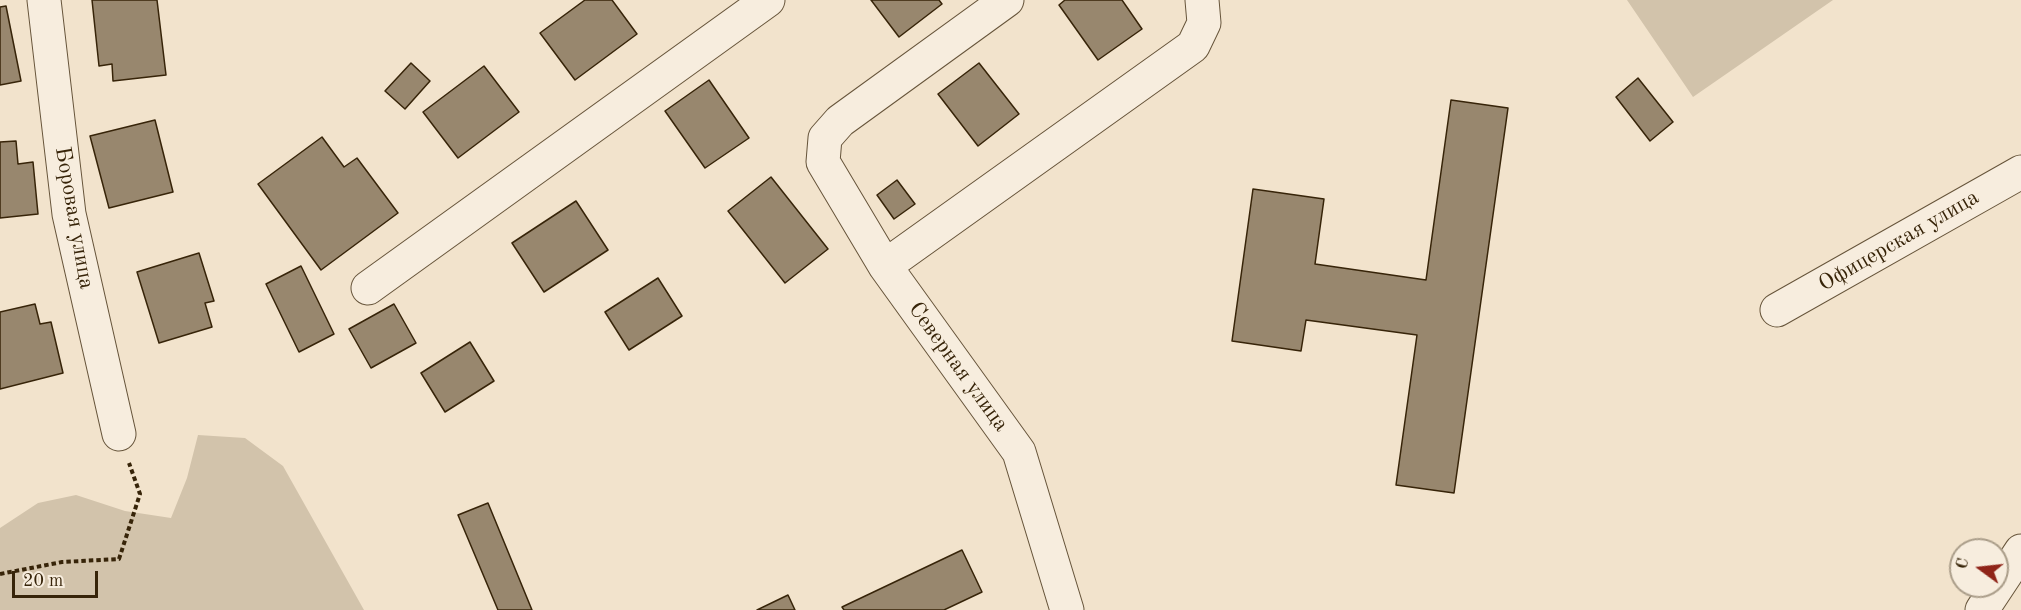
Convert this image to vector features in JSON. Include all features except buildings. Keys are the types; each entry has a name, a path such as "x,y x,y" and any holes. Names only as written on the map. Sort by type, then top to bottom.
{"street":[{"name":"Боровая улица","path":"44,0 69,214 119,434"},
{"path":"368,288 768,0"},
{"name":"Северная улица","path":"1007,0 840,121 825,138 823,162 885,266 1019,452 1067,610"},
{"path":"885,266 1193,46 1204,23 1202,0"},
{"name":"Офицерская улица","path":"1777,310 2021,172"},
{"path":"1982,610 2021,551"}],"path":[{"path":"0,574 63,562 119,559 140,494 119,434"}],"shaded area":[{"path":"1627,0 1833,0 1693,97"},
{"path":"198,435 245,438 283,466 364,610 0,610 0,528 38,503 76,495 125,511 171,518 187,478"}]}
